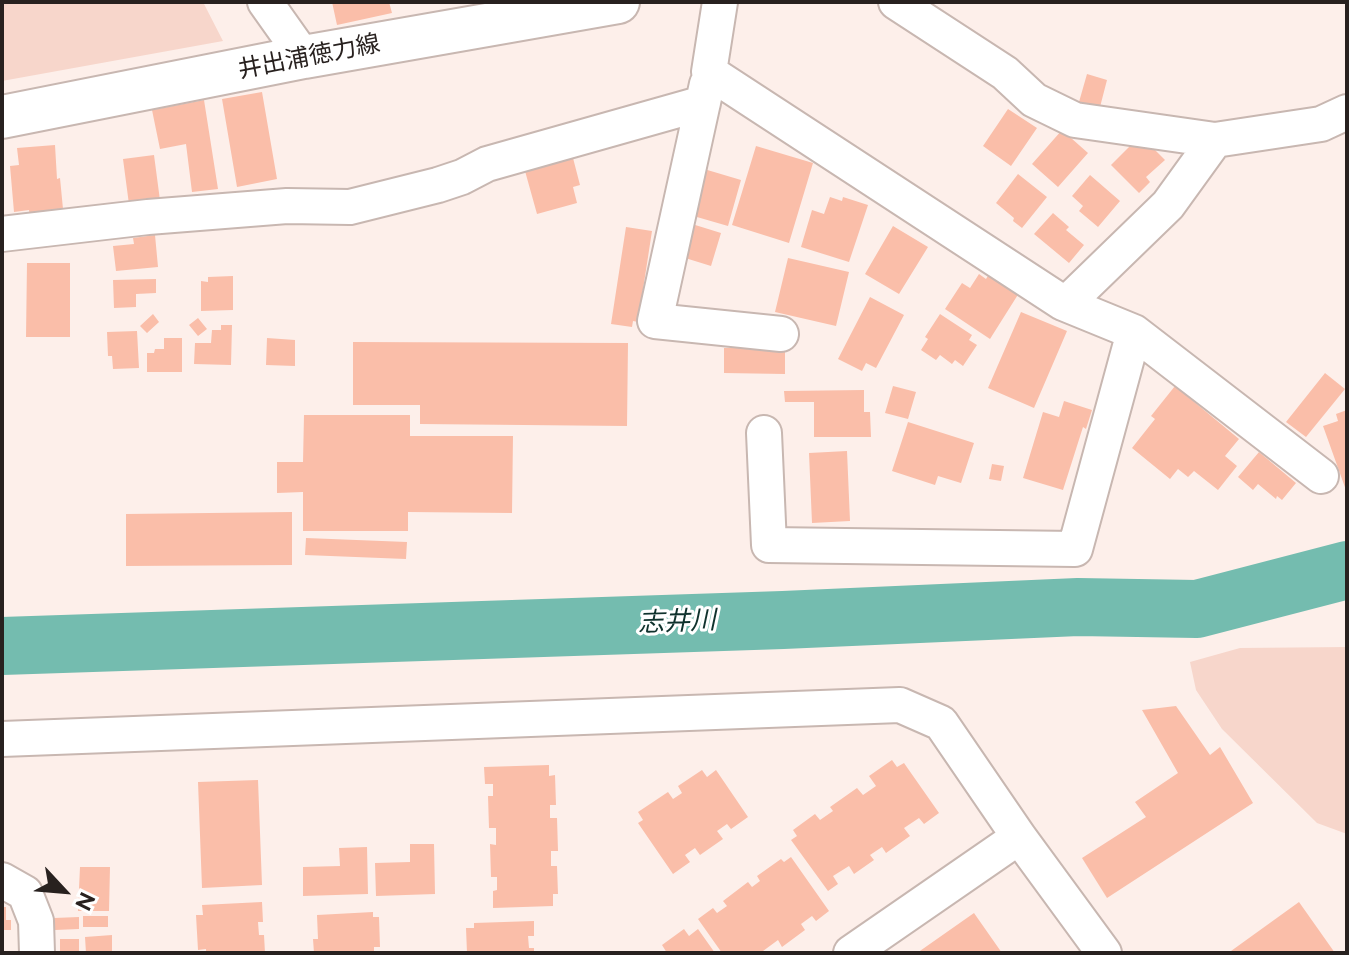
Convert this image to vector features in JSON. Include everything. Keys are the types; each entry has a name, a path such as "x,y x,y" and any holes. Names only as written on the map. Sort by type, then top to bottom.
{"main road":[{"name":"井出浦徳力線","path":"2,117 304,57 618,2"}],"street":[{"path":"265,2 304,57"},
{"path":"720,2 706,88 655,321 781,334"},
{"path":"896,2 1005,73 1034,100 1075,120 1215,140 1321,124 1347,112"},
{"path":"2,234 287,206 361,205 462,177 487,164 706,88"},
{"path":"706,88 1063,303 1134,332 1321,476"},
{"path":"1063,303 1070,300 1168,205 1215,140"},
{"path":"764,433 769,545 1075,549 1134,332"},
{"path":"2,739 900,705 941,723 1104,953"},
{"path":"851,953 1019,837"},
{"path":"2,880 25,893 36,921 37,953"}],"shaded area":[{"path":"2,2 203,2 223,41 2,81"},
{"path":"1347,647 1347,834 1317,823 1222,729 1196,690 1190,662 1240,648"}],"building":[{"path":"332,2 389,2 392,13 337,25"},
{"path":"1087,74 1107,80 1100,107 1079,102"},
{"path":"262,92 277,179 237,187 222,99"},
{"path":"204,100 218,189 192,192 186,144 160,149 152,110"},
{"path":"1008,109 1037,128 1011,166 983,146"},
{"path":"1062,130 1088,153 1058,187 1032,164"},
{"path":"1135,141 1142,148 1147,142 1165,160 1146,177 1150,182 1139,193 1111,165"},
{"path":"55,145 63,209 49,210 49,218 30,220 29,210 14,212 10,166 19,165 17,148"},
{"path":"756,146 813,163 789,243 732,225"},
{"path":"154,155 161,208 130,212 123,159"},
{"path":"573,158 580,185 573,187 577,203 537,214 525,171"},
{"path":"704,169 741,180 728,226 690,215"},
{"path":"1018,174 1047,197 1022,228 996,203"},
{"path":"1090,175 1120,201 1098,227 1079,211 1083,206 1072,196"},
{"path":"830,197 842,201 843,197 868,205 849,262 801,247 812,210 824,214"},
{"path":"1053,213 1069,227 1066,230 1084,245 1069,263 1034,234"},
{"path":"692,224 721,233 711,266 682,257"},
{"path":"893,226 928,247 899,294 865,274"},
{"path":"626,227 652,231 638,322 633,321 632,327 611,324"},
{"path":"155,235 158,267 116,271 113,246 134,244 133,238"},
{"path":"788,258 849,272 836,326 775,312"},
{"path":"27,263 70,263 70,337 26,337"},
{"path":"979,274 986,279 989,274 1019,293 990,339 945,309 962,283 970,288"},
{"path":"233,276 233,310 201,311 201,281 208,282 208,277"},
{"path":"156,279 156,293 136,294 136,307 114,308 113,280"},
{"path":"870,297 904,315 876,368 866,363 862,371 838,359"},
{"path":"1021,312 1067,331 1034,408 988,388"},
{"path":"153,314 159,322 147,333 140,326"},
{"path":"940,314 972,335 969,340 977,345 963,366 955,360 952,364 940,355 936,360 921,350 928,339 925,337"},
{"path":"198,318 207,329 198,336 189,325"},
{"path":"221,325 232,325 231,365 194,364 195,343 211,343 212,330 221,330"},
{"path":"137,331 139,368 113,369 112,356 108,356 107,332"},
{"path":"164,338 182,338 182,372 147,372 147,353 164,349"},
{"path":"267,338 295,340 295,366 266,365"},
{"path":"353,342 628,343 627,426 420,424 420,405 353,405"},
{"path":"724,348 785,348 785,374 724,373"},
{"path":"1325,373 1345,389 1306,437 1286,422"},
{"path":"893,386 916,392 908,419 885,413"},
{"path":"1175,386 1239,439 1225,456 1237,466 1218,490 1194,471 1188,477 1178,469 1170,479 1132,448 1155,419 1151,416"},
{"path":"864,390 864,412 870,412 871,437 814,437 814,402 785,402 784,391"},
{"path":"1064,401 1092,410 1086,429 1083,427 1063,490 1023,478 1043,412 1059,417"},
{"path":"1347,410 1347,493 1323,426 1338,421 1336,414"},
{"path":"304,415 410,415 410,436 513,436 512,513 408,512 408,531 303,531 303,492 277,493 277,462 303,462"},
{"path":"908,422 974,443 961,483 938,476 935,485 892,471"},
{"path":"847,451 850,521 812,523 809,453"},
{"path":"1259,452 1296,483 1282,500 1277,496 1276,499 1258,484 1253,490 1238,477"},
{"path":"992,464 1004,466 1001,481 989,479"},
{"path":"292,512 292,565 126,566 126,514"},
{"path":"306,538 407,542 406,559 305,555"},
{"path":"1176,706 1210,755 1220,747 1253,803 1107,898 1082,858 1146,817 1135,802 1178,773 1142,710"},
{"path":"892,760 897,767 904,763 939,813 924,824 919,818 904,828 910,836 886,853 882,847 870,855 874,860 854,874 849,866 833,876 838,884 828,891 791,840 797,836 793,830 815,814 820,820 833,811 830,807 857,788 863,795 876,786 869,776"},
{"path":"549,765 549,776 555,775 556,805 550,805 550,818 557,818 558,851 551,851 551,866 557,866 558,894 553,894 553,906 493,908 497,877 491,877 490,844 496,845 496,828 489,828 488,796 493,796 493,784 485,784 484,767"},
{"path":"702,770 707,777 716,770 748,817 731,829 727,824 717,831 723,839 700,855 695,848 685,855 690,862 673,874 638,823 643,820 638,812 668,792 673,799 682,793 678,786"},
{"path":"258,780 262,885 202,888 198,782"},
{"path":"410,844 434,844 435,894 376,896 375,863 410,862"},
{"path":"367,847 368,894 303,896 303,867 340,866 339,848"},
{"path":"791,857 829,911 816,921 812,916 801,924 805,930 782,947 778,940 764,953 722,953 698,919 713,908 717,913 727,906 723,901 748,882 752,887 760,881 757,876 781,859 784,862"},
{"path":"80,867 110,867 109,911 78,911"},
{"path":"262,902 263,922 258,922 259,935 264,935 265,953 206,953 206,949 198,950 196,915 203,915 202,905"},
{"path":"1299,902 1335,953 1232,953 1231,951"},
{"path":"2,907 6,907 6,920 11,920 11,930 2,930"},
{"path":"373,912 373,917 379,917 380,947 374,947 374,953 314,953 313,939 318,939 317,915"},
{"path":"974,913 1002,953 917,953"},
{"path":"83,916 108,916 108,927 83,927"},
{"path":"79,917 79,929 55,930 54,918"},
{"path":"534,921 534,936 528,936 529,948 534,948 534,953 467,953 466,928 474,928 474,923"},
{"path":"684,929 689,936 698,929 715,953 667,953 662,945"},
{"path":"112,935 112,953 86,953 85,937"},
{"path":"60,939 79,939 79,951 60,952"}],"waterway":[{"name":"志井川","path":"2,646 1078,607 1197,609 1347,570"}]}
